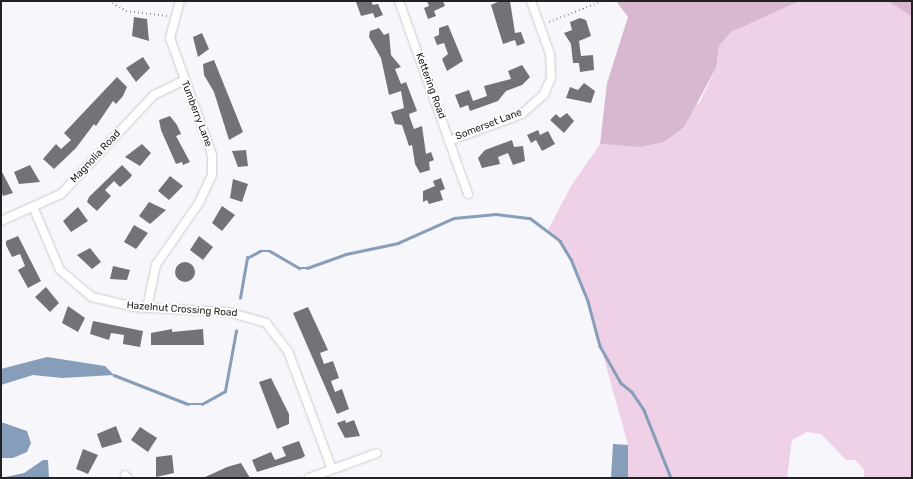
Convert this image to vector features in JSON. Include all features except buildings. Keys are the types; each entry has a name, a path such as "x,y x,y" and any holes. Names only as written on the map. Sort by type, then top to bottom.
{"street":[{"name":"Tumberry Lane","path":"147,308 156,265 199,203 212,175 212,155 183,80 170,38 180,1"},
{"name":"Kettering Road","path":"399,1 468,194"},
{"name":"Somerset Lane","path":"449,141 522,114 544,94 551,78 550,54 532,1"},
{"name":"Magnolia Road","path":"1,221 34,209 61,194 154,95 183,80"},
{"name":"Hazelnut Crossing Road","path":"34,209 54,260 74,285 105,302 147,308 228,312 266,323 288,351 332,469"},
{"path":"309,478 378,453"}],"path":[{"path":"109,1 126,11 176,17"},
{"path":"549,22 604,1"}],"shaded area":[{"path":"616,1 800,1 731,32 719,46 716,68 684,127 664,142 640,147 600,144 607,83 628,17"},
{"path":"800,1 888,1 912,17 912,478 864,478 864,470 855,460 846,460 821,434 807,432 792,440 787,478 628,478 628,445 588,301 571,259 560,241 548,230 571,186 600,144 640,147 700,102 716,68 719,46 731,32"},
{"path":"888,1 912,1 912,17"}],"water":[{"path":"47,357 105,366 114,375 62,378 33,375 1,385 1,369"},
{"path":"1,422 27,431 31,443 27,452 13,458 1,458"},
{"path":"613,444 628,445 628,478 611,478"},
{"path":"43,460 48,460 49,478 1,478 24,473"}],"waterway":[{"path":"240,298 247,258 260,251 270,251 300,268 307,268 346,254 398,243 454,218 496,214 530,218 560,241 571,259 588,301 600,346 621,383 632,392 644,410 671,478"},
{"path":"114,375 188,404 202,404 225,391 236,331"}]}
